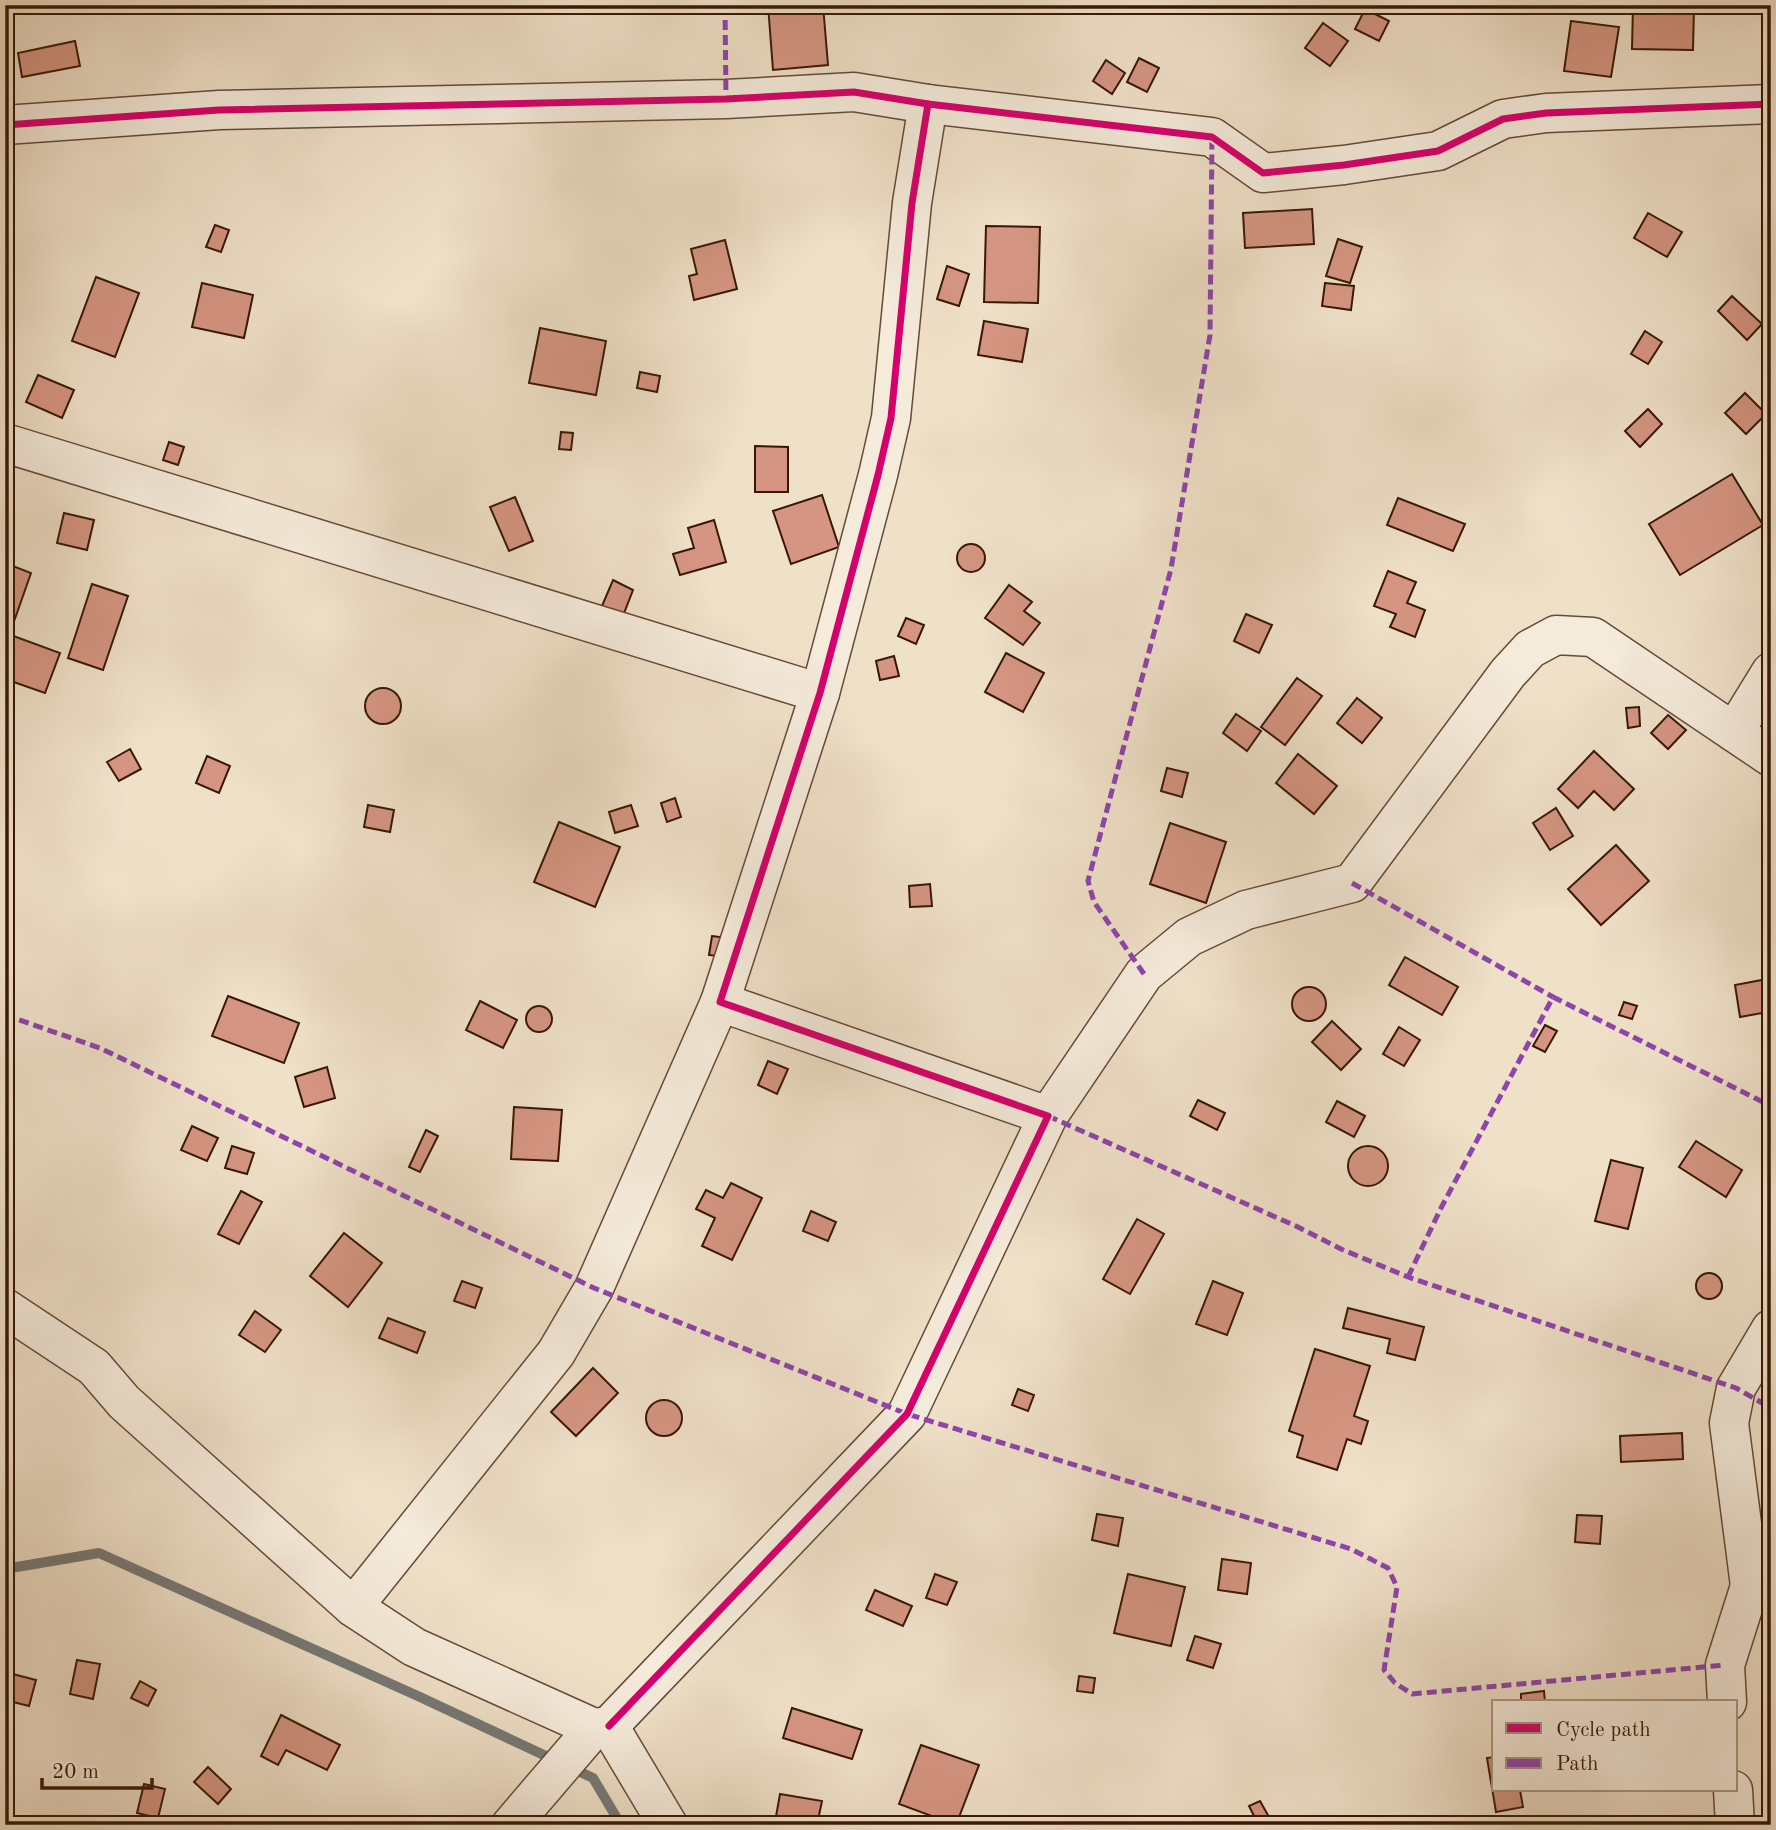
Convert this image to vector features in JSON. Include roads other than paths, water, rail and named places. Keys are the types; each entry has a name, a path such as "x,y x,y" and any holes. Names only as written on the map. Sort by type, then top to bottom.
{"street":[{"path":"5,125 219,110 726,99 854,92 928,104 1212,137 1263,173 1344,166 1438,151 1503,119 1546,113 1771,104"},
{"path":"353,1607 556,1353 594,1288 720,1002 820,693 891,418 912,203 928,104"},
{"path":"5,443 820,693"},
{"path":"512,1825 601,1727 907,1414 1048,1116 1144,974 1189,937 1246,910 1353,883 1508,673 1530,649 1556,635 1593,637 1771,757"},
{"path":"1734,732 1771,672"},
{"path":"720,1002 1048,1116"},
{"path":"5,1308 94,1367 124,1402 353,1607 414,1647 601,1727 668,1825"},
{"path":"1750,1586 1730,1423 1736,1388 1771,1329"},
{"path":"1727,1700 1725,1665 1750,1586 1771,1552"},
{"path":"1733,1792 1735,1825"}],"waterway":[{"path":"5,1569 99,1553 593,1778 621,1825"}]}
